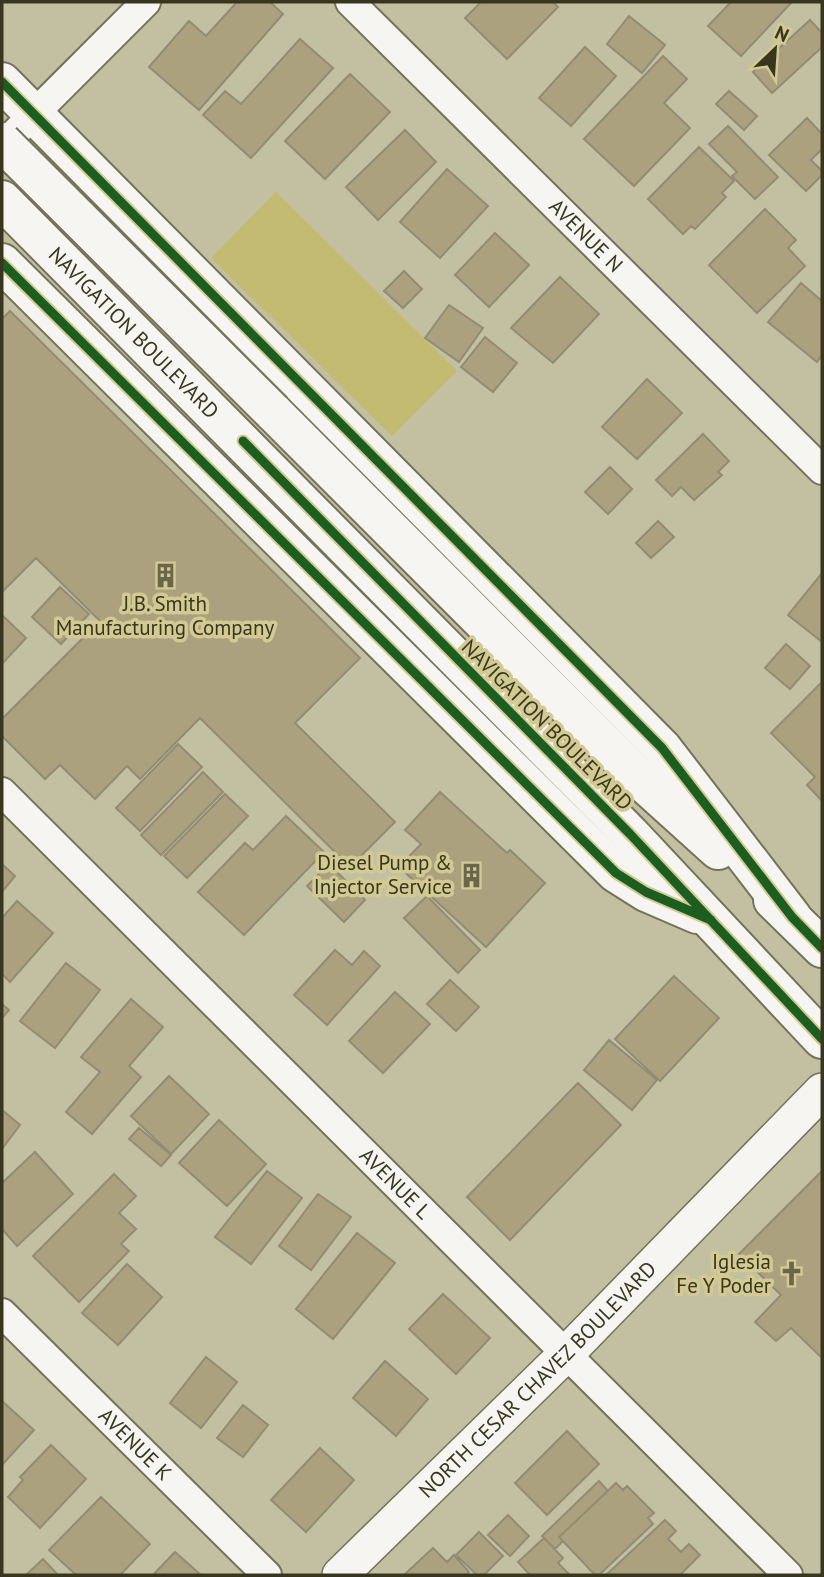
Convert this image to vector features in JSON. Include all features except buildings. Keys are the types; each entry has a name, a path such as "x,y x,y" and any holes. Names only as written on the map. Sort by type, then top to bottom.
{"main road":[{"path":"2,82 662,748 792,917"},
{"name":"NAVIGATION BOULEVARD","path":"2,144 646,785 792,917 822,948"},
{"name":"NAVIGATION BOULEVARD","path":"2,200 711,920 822,1039"},
{"path":"2,263 616,873 646,892 711,920"}],"street":[{"path":"2,144 35,115 146,2"},
{"name":"AVENUE N","path":"350,2 822,470"},
{"name":"AVENUE L","path":"2,792 789,1575"},
{"name":"NORTH CESAR CHAVEZ BOULEVARD","path":"340,1575 566,1354 822,1091"},
{"name":"AVENUE K","path":"2,1313 267,1575"}],"shaded area":[{"path":"276,192 457,371 392,436 211,258"}],"cycle path":[{"path":"2,82 662,748 792,917 822,948"},
{"path":"2,263 616,873 646,892 711,920"},
{"path":"243,441 630,834 822,1039"}],"place":[{"name":"J.B. Smith Manufacturing Company","path":"165,575"},
{"name":"Diesel Pump & Injector Service","path":"472,875"},
{"name":"Iglesia Fe Y Poder","path":"791,1274"}]}
